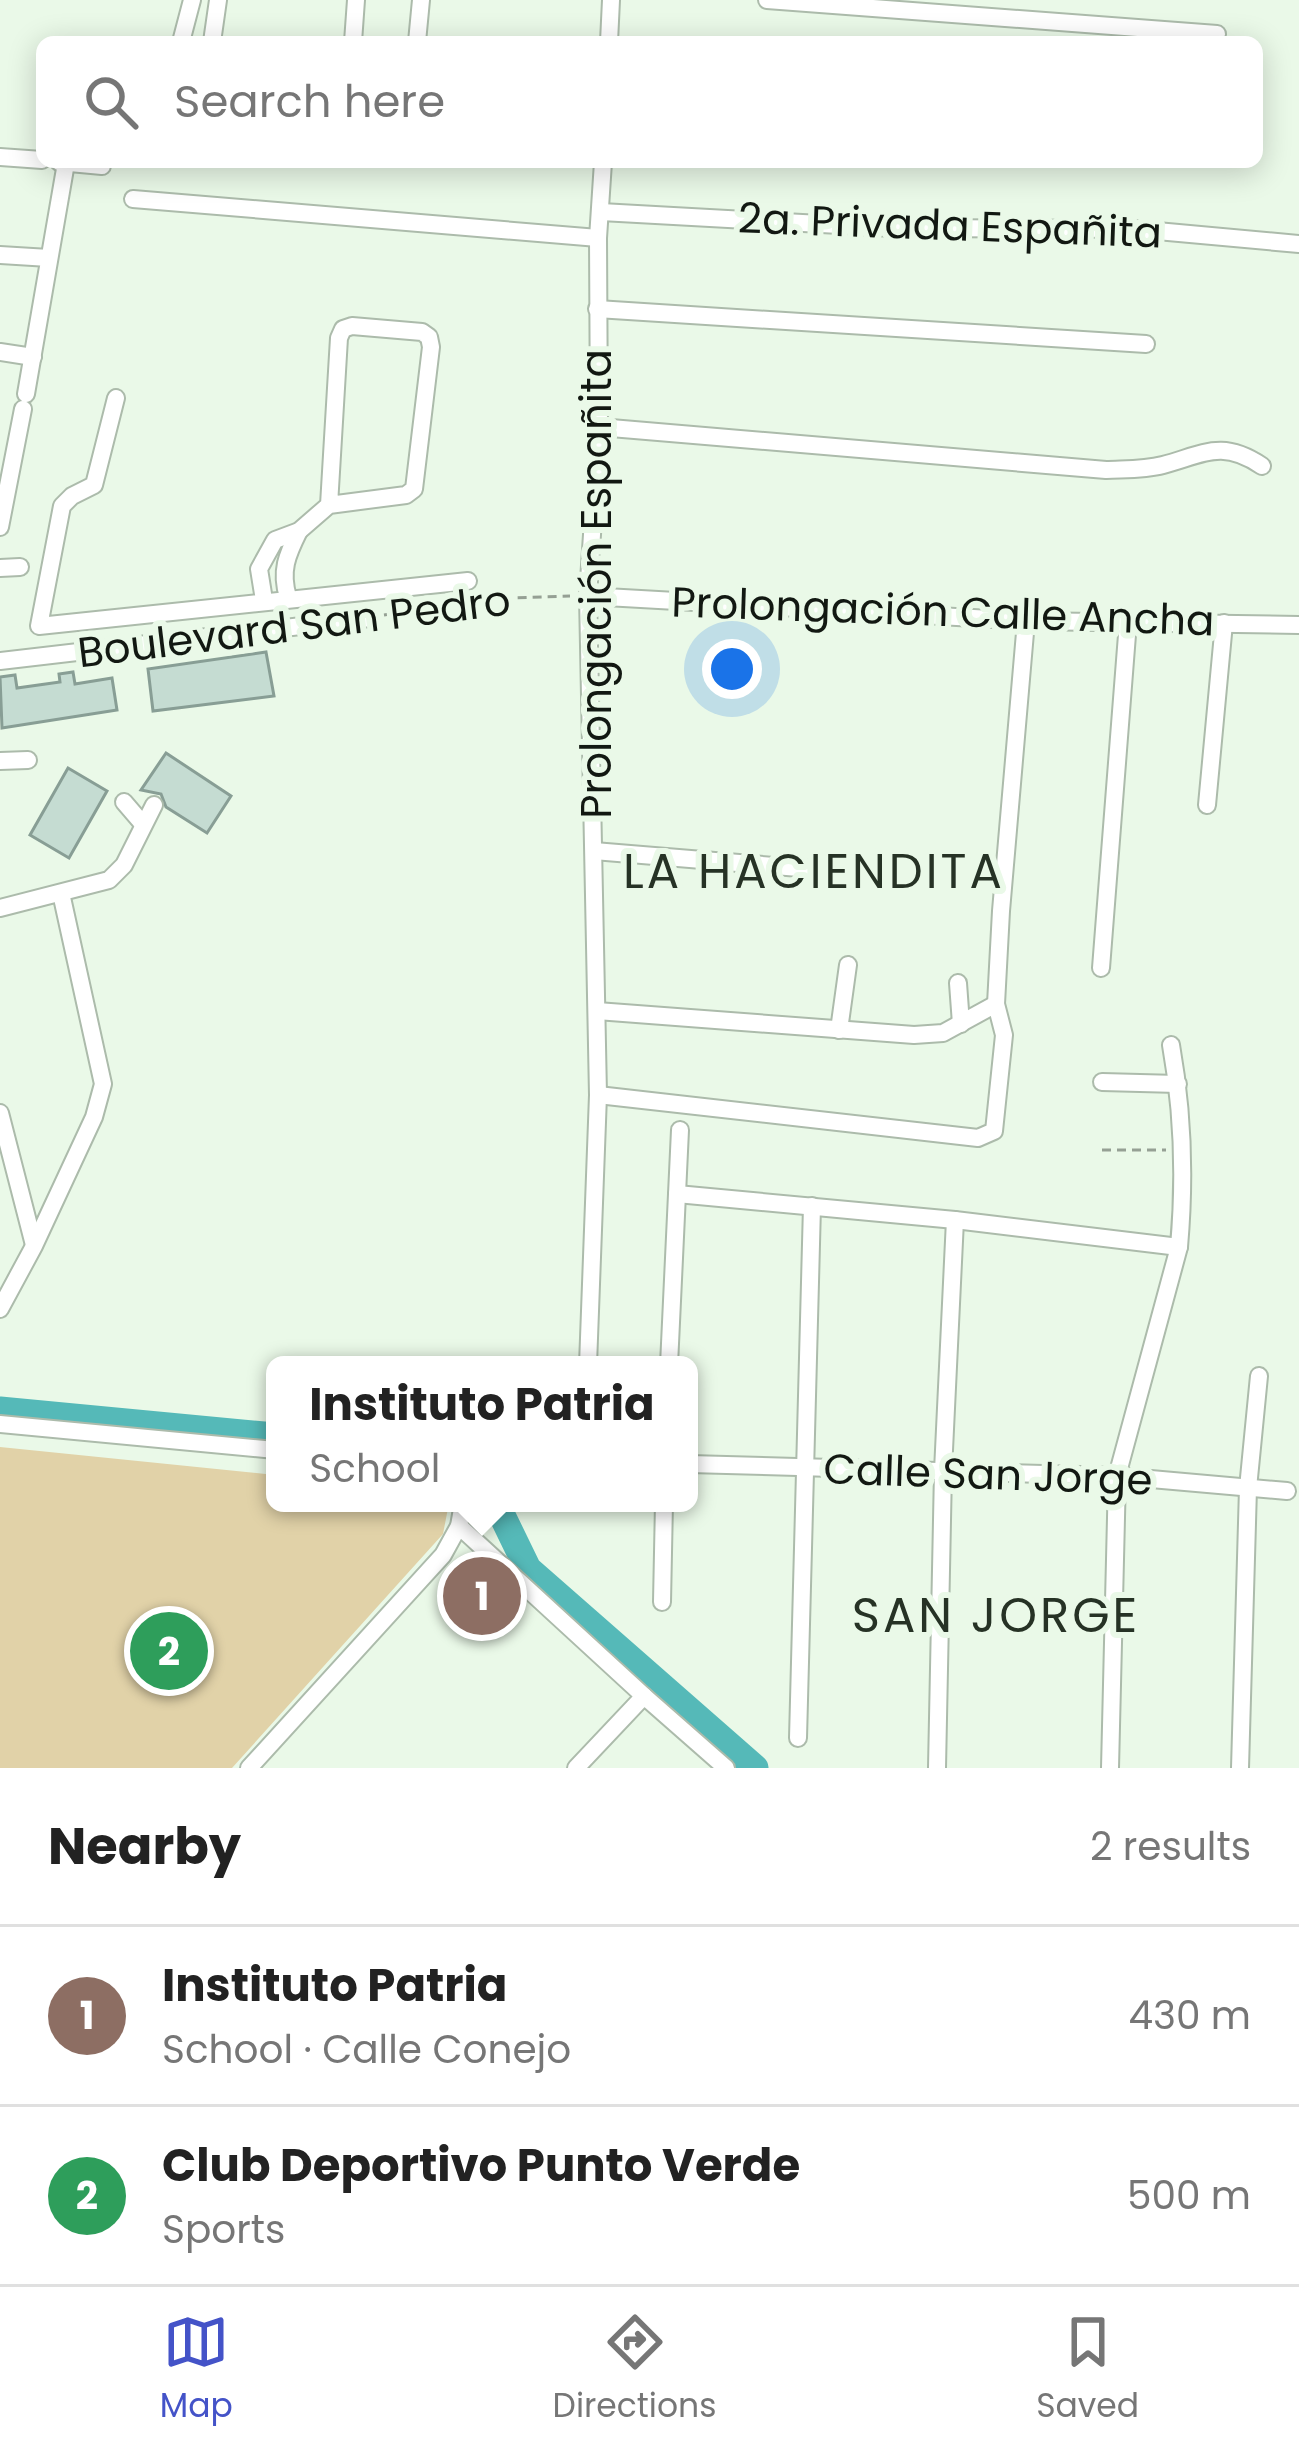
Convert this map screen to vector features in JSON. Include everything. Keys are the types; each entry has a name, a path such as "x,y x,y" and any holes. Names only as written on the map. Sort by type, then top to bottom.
{"street":[{"path":"182,36 191,0"},
{"path":"213,36 218,0"},
{"path":"353,36 356,0"},
{"path":"418,36 422,0"},
{"path":"609,36 610,0"},
{"path":"767,0 1217,34"},
{"path":"0,157 36,160"},
{"path":"0,527 7,458 25,401 62,168"},
{"name":"Prolongación Españita","path":"588,1356 598,1095 588,596 598,427 598,238 604,168"},
{"path":"133,199 598,238"},
{"name":"2a. Privada Españita","path":"601,212 893,229 1135,229 1299,244"},
{"path":"0,255 49,259"},
{"path":"597,309 1146,344"},
{"path":"264,600 259,569 275,540 299,531 329,505 406,495 414,489 431,347 422,332 352,326 339,338 329,505"},
{"path":"0,352 33,357"},
{"name":"Boulevard San Pedro","path":"116,398 94,485 62,506 39,626 468,581"},
{"path":"598,427 1106,470 1163,465 1212,450 1246,456 1262,466"},
{"path":"288,597 284,562 299,531"},
{"path":"0,568 20,567"},
{"name":"Prolongación Calle Ancha","path":"588,596 1026,621 1299,625"},
{"path":"233,604 235,634"},
{"name":"Boulevard San Pedro","path":"0,661 370,618"},
{"path":"598,1095 989,1136 997,1123 1004,1035 998,1009 1026,621"},
{"path":"1101,968 1128,622"},
{"path":"1207,805 1224,623"},
{"path":"0,761 28,760"},
{"path":"124,802 142,823"},
{"path":"0,908 109,880 117,874 154,805"},
{"path":"594,851 835,871"},
{"path":"0,1309 94,1117 103,1084 61,893"},
{"path":"839,1030 848,965"},
{"path":"958,983 961,1024"},
{"path":"597,1011 932,1034 998,1009"},
{"path":"1110,1768 1118,1476 1179,1247 1182,1150 1171,1045"},
{"path":"1102,1082 1178,1084"},
{"path":"0,1113 34,1246"},
{"path":"669,1356 680,1130"},
{"path":"677,1194 1179,1247"},
{"path":"798,1738 812,1206"},
{"path":"937,1768 955,1220"},
{"path":"1240,1768 1248,1488 1259,1376"},
{"path":"0,1424 266,1449"},
{"name":"Calle San Jorge","path":"698,1464 1118,1476 1287,1491"},
{"path":"249,1768 443,1555 461,1512"},
{"path":"662,1602 664,1512"},
{"path":"459,1526 726,1768"},
{"path":"577,1768 651,1701"}],"path":[{"name":"Boulevard San Pedro","path":"370,618 479,599 588,596"},
{"path":"1102,1150 1182,1150"}],"shaded area":[{"path":"0,1447 266,1474 266,1512 447,1512 443,1534 232,1768 0,1768"}],"building":[{"path":"266,652 274,696 153,711 148,669"},
{"path":"73,672 75,684 112,678 117,710 2,728 0,677 15,675 17,688 60,682 59,674"},
{"path":"166,753 231,796 207,833 166,807 161,794 141,790"},
{"path":"68,768 107,791 69,858 30,835"}],"waterway":[{"path":"0,1410 266,1435"},
{"path":"500,1512 528,1569 755,1768"}],"place":[{"name":"Instituto Patria","path":"482,1596"},
{"name":"Club Deportivo Punto Verde","path":"169,1651"}],"district":[{"name":"LA HACIENDITA","path":"814,871"},
{"name":"SAN JORGE","path":"996,1615"}]}
